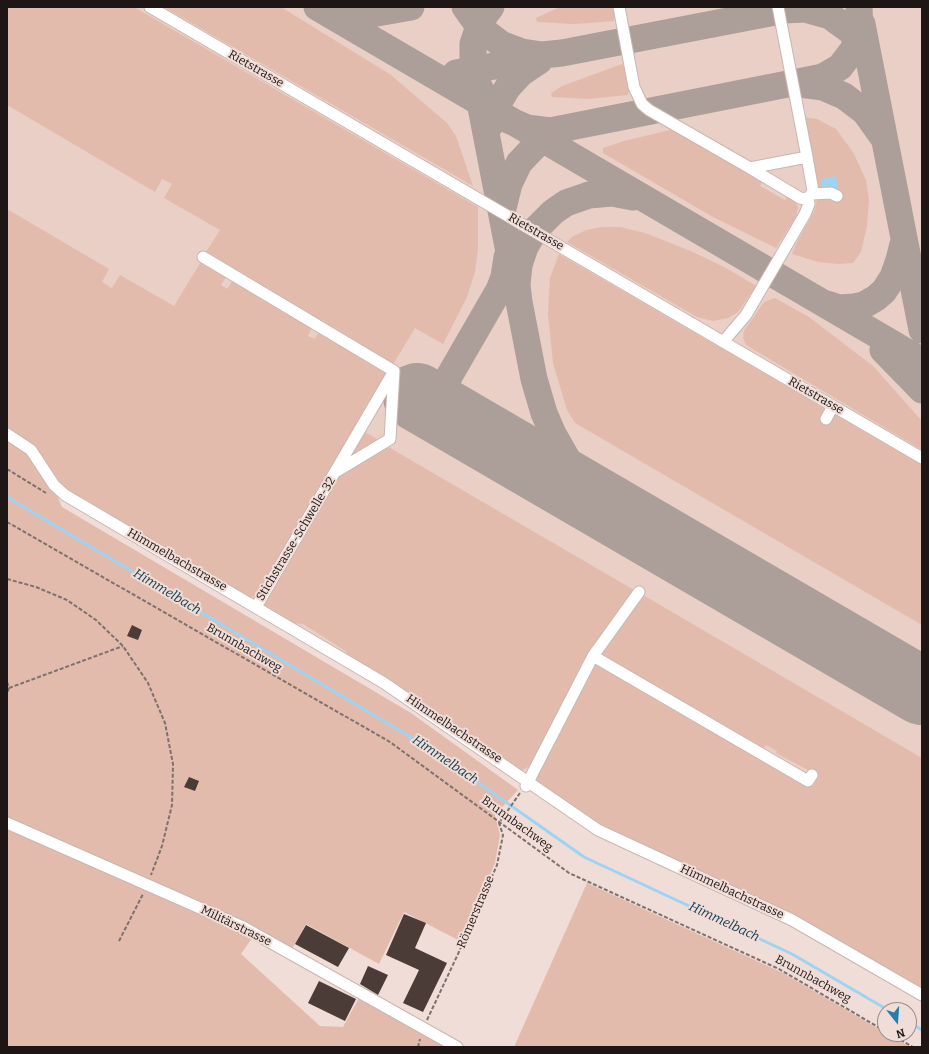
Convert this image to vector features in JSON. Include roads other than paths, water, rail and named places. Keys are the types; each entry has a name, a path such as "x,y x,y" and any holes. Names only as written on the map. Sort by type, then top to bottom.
{"street":[{"name":"Rietstrasse","path":"150,7 922,458"},
{"path":"619,7 634,86 642,104 649,110 800,198 831,193 837,196"},
{"path":"723,342 746,315 805,214 813,188 778,7"},
{"path":"750,168 807,157"},
{"path":"203,257 394,371"},
{"name":"Stichstrasse-Schwelle-32","path":"336,471 390,439 394,371"},
{"name":"Stichstrasse-Schwelle-32","path":"256,607 394,371"},
{"path":"826,419 833,406"},
{"name":"Himmelbachstrasse","path":"7,434 31,450 54,485 65,495 409,698 527,783 598,830 792,920 922,995"},
{"path":"527,783 593,656 639,592"},
{"path":"593,656 771,755 808,781 812,775"},
{"name":"Militärstrasse","path":"7,823 243,928 457,1047"}],"water":[{"path":"836,176 839,198 829,200 828,198 825,199 821,179"}],"waterway":[{"name":"Himmelbach","path":"7,497 429,748 584,857 792,954 877,1004"},
{"name":"Himmelbach","path":"917,1027 922,1030"}]}
